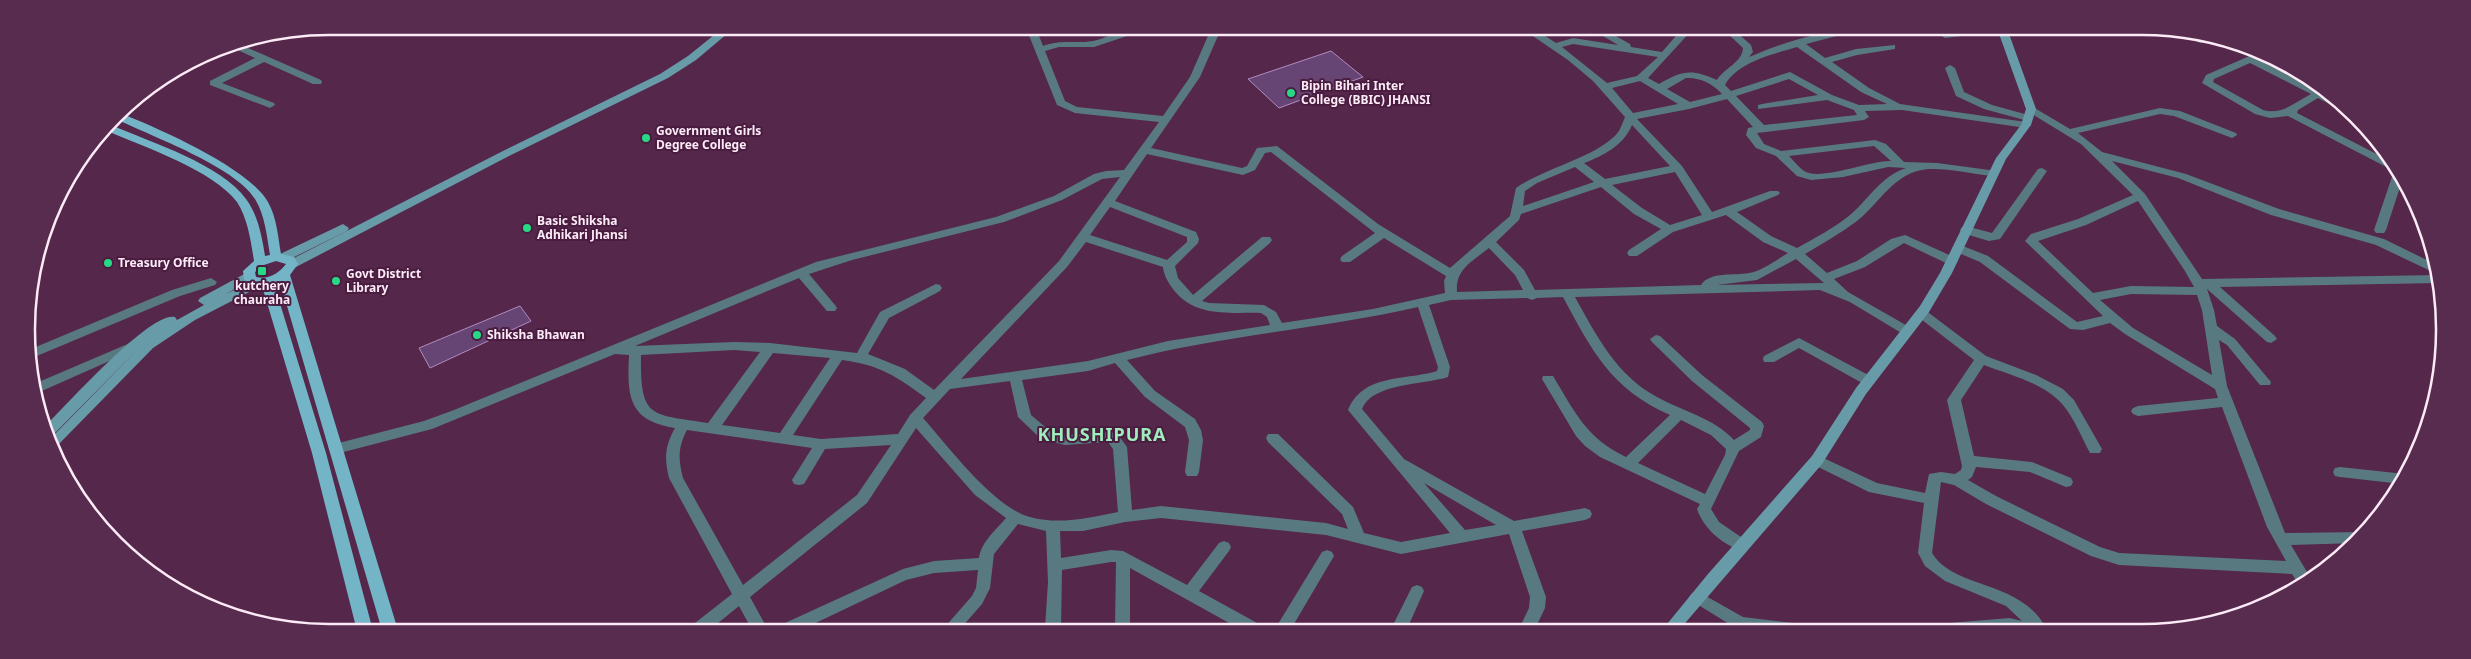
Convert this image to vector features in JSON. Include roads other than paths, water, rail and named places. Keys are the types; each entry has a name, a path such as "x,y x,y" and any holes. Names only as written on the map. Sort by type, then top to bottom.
{"main road":[{"path":"123,119 214,163 249,185 259,196 269,217 284,263 325,404 336,449 388,624"},
{"path":"113,130 180,160 226,184 240,198 248,213 257,239 260,262"},
{"path":"284,263 260,262 249,271 258,280 319,453 363,624"},
{"path":"258,280 284,263"}],"street":[{"path":"284,263 644,78 684,54 707,35"},
{"path":"284,263 664,76 721,35"},
{"path":"1034,35 1061,103 1068,108 1165,119"},
{"path":"1039,50 1058,44 1094,44 1124,35"},
{"path":"705,624 862,499 915,418 1063,264 1195,77 1213,35"},
{"path":"1537,35 1588,69 1678,168 1708,217"},
{"path":"1607,35 1635,51"},
{"path":"1604,87 1640,78 1652,70 1683,35"},
{"path":"1734,35 1748,48 1748,52 1738,65"},
{"path":"1720,85 1725,74 1738,65 1798,43 1829,35"},
{"path":"1675,624 1817,460 1868,381 1921,314 1952,261 1993,173 2028,117 2004,35"},
{"path":"1555,46 1573,41 1665,55"},
{"path":"1798,43 1865,90 1902,107"},
{"path":"1824,62 1856,52 1892,47"},
{"path":"242,49 318,82"},
{"path":"2301,82 2254,57 2210,77 2207,83 2259,112 2270,115 2291,112 2294,108 2319,94"},
{"path":"264,58 214,84 270,105"},
{"path":"1950,68 1960,94 1988,107 2028,117 2069,132 2099,154 2141,196 2203,285 2271,339"},
{"path":"1659,89 1686,73 1694,74 1720,85 1761,129"},
{"path":"1630,117 1689,106 1731,95 1784,75 1790,75 1828,97 1858,108 1902,107 2028,117"},
{"path":"1640,78 1689,106"},
{"path":"1762,107 1828,97"},
{"path":"1858,108 1864,117 1761,129 1750,132 1757,144 1780,154 1802,174 1811,177 1843,174 1879,165 1900,163 1993,173"},
{"path":"2069,132 2160,111 2176,113 2232,135"},
{"path":"2291,112 2297,118 2383,161"},
{"path":"1517,212 1518,196 1526,184 1553,169 1576,162 1612,146 1630,117"},
{"path":"1780,154 1875,143 1882,146 1900,163"},
{"path":"1144,150 1243,172 1250,168 1261,150 1273,148 1383,233 1452,274"},
{"path":"2099,154 2182,176 2275,212 2380,242 2429,265"},
{"path":"1576,162 1638,211 1669,229"},
{"path":"1705,290 1708,284 1717,280 1753,276 1778,265 1845,225 1882,186 1906,172 1926,166"},
{"path":"1451,296 1450,281 1456,268 1488,242 1517,212 1603,183 1678,168"},
{"path":"1966,230 1989,238 1996,236 2042,171"},
{"path":"336,449 427,425 801,272 858,253 979,227 1051,201 1094,177 1113,172 1128,174"},
{"path":"2380,230 2397,181"},
{"path":"1634,253 1669,229 1728,211 1774,193"},
{"path":"2141,196 2082,222 2032,239 2034,244 2112,318 2152,346 2220,386"},
{"path":"1108,202 1192,235 1194,239 1192,243 1169,265 1169,274 1184,293 1194,301 1205,308 1219,310 1264,309 1272,316 1277,328"},
{"path":"1728,211 1767,239 1797,252 1827,277 1844,295"},
{"path":"1346,259 1383,233"},
{"path":"1083,237 1169,265"},
{"path":"1194,301 1266,240"},
{"path":"1827,277 1861,264 1895,242 1905,240 1952,261"},
{"path":"1488,242 1520,273 1532,296"},
{"path":"1958,248 1984,259 2074,326 2083,326 2112,318"},
{"path":"801,272 831,308"},
{"path":"2091,298 2131,290 2203,285 2431,279"},
{"path":"41,386 134,344 258,280"},
{"path":"56,440 149,344 191,317 258,280"},
{"path":"36,352 176,293 211,282"},
{"path":"2203,285 2220,386 2274,527 2302,576"},
{"path":"948,385 1088,366 1168,345 1373,313 1451,296 1532,296 1821,286 1844,295 1907,331"},
{"path":"860,358 884,315 936,288"},
{"path":"1568,295 1601,354 1619,375 1641,394 1716,433 1729,441 1734,448"},
{"path":"1422,302 1444,367 1443,374 1377,387 1365,393 1356,404 1358,415 1463,538"},
{"path":"1921,314 1981,359 2031,378 2058,392 2069,403 2095,449"},
{"path":"2211,328 2231,342 2265,382"},
{"path":"1656,339 1697,378 1757,426 1756,433 1734,448 1704,509 1706,518 1714,526 1742,545"},
{"path":"1769,359 1799,342 1868,381"},
{"path":"52,428 134,344 149,344"},
{"path":"609,352 734,346 770,347 839,355 888,365 934,397"},
{"path":"712,428 770,347"},
{"path":"635,350 635,399 648,416 661,421 821,444 901,439"},
{"path":"784,438 839,355"},
{"path":"1118,358 1150,394 1190,422 1196,440 1192,472"},
{"path":"1957,480 1968,473 1968,461 1954,400 1957,392 1981,359"},
{"path":"1015,376 1025,417 1046,435 1065,440 1106,436 1116,441 1120,447 1125,516"},
{"path":"1548,379 1590,442 1605,453 1707,501"},
{"path":"2138,411 2226,402"},
{"path":"1628,464 1679,414"},
{"path":"915,418 980,491 1026,522 1053,526 1083,525 1125,516 1161,512 1326,529 1401,548 1585,514"},
{"path":"684,424 672,446 676,478 757,624"},
{"path":"1273,438 1348,511 1358,536"},
{"path":"799,480 821,444"},
{"path":"1396,459 1514,528 1538,597 1537,608 1529,624"},
{"path":"1817,460 1874,488 1930,499"},
{"path":"1968,461 2032,467 2066,482"},
{"path":"2340,472 2396,478"},
{"path":"2032,624 2013,603 1995,593 1944,573 1928,560 1925,553 1934,478 1940,477 1957,480 2096,552 2119,560 2297,568"},
{"path":"956,624 977,600 983,588 984,564 987,553 993,543 1016,517"},
{"path":"1053,526 1053,624"},
{"path":"2280,539 2351,537"},
{"path":"1190,592 1224,547"},
{"path":"1054,565 1111,556 1124,557 1245,624"},
{"path":"1286,624 1327,556"},
{"path":"1122,624 1124,557"},
{"path":"799,624 904,575 934,567 984,564"},
{"path":"1402,624 1418,591"},
{"path":"1698,597 1739,622 1746,624"}],"place":[{"name":"Bipin Bihari Inter College (BBIC) JHANSI","path":"1291,93"},
{"name":"Government Girls Degree College","path":"646,138"},
{"name":"Basic Shiksha Adhikari Jhansi","path":"527,228"},
{"name":"Treasury Office","path":"108,263"},
{"name":"kutchery chauraha","path":"262,271"},
{"name":"Govt District Library","path":"336,281"},
{"name":"Shiksha Bhawan","path":"477,335"}],"district":[{"name":"KHUSHIPURA","path":"1102,435"}]}
